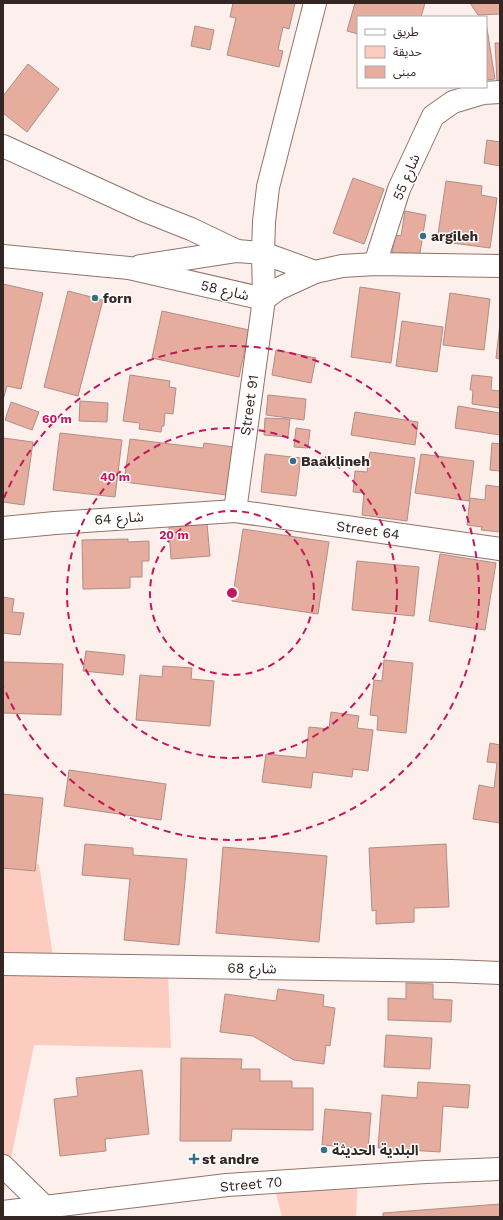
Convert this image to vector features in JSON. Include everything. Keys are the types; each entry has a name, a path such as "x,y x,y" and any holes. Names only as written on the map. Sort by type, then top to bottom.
{"street":[{"name":"Street 91","path":"235,511 264,299 264,222 268,187 315,3"},
{"name":"شارع 55","path":"375,264 399,189 433,116 453,102 484,93 500,92"},
{"path":"3,146 143,210 191,229 237,251"},
{"name":"شارع 58","path":"129,268 237,251 263,253 315,272"},
{"name":"شارع 58","path":"3,256 129,268 264,299 278,288 315,272 342,266 375,264 500,266"},
{"name":"شارع 64","path":"3,528 235,511"},
{"name":"Street 64","path":"235,511 500,549"},
{"name":"شارع 68","path":"3,964 500,973"},
{"path":"3,1166 46,1208"},
{"name":"Street 70","path":"6,1214 227,1185 418,1172 500,1169"}],"green space":[{"path":"3,862 39,864 53,957 168,975 171,1048 34,1045 3,1198"},
{"path":"358,1176 356,1217 282,1217 273,1182"}],"building":[{"path":"233,3 295,3 289,29 283,27 278,50 283,51 279,67 227,55 236,18 230,17"},
{"path":"355,3 425,3 421,16 357,16 357,34 347,31"},
{"path":"470,3 500,3 500,14 478,15"},
{"path":"195,26 214,30 210,50 191,46"},
{"path":"487,28 495,79 487,80"},
{"path":"495,43 500,43 500,80 497,81"},
{"path":"28,64 59,89 27,132 3,113 3,96"},
{"path":"487,140 500,142 500,166 484,163"},
{"path":"353,178 384,189 364,244 333,233"},
{"path":"446,181 482,186 481,195 497,198 490,248 437,241"},
{"path":"405,211 426,215 419,259 392,255 395,235 401,236"},
{"path":"3,284 43,293 21,389 7,386 3,400"},
{"path":"360,287 400,293 391,363 351,357"},
{"path":"68,291 103,300 78,396 44,387"},
{"path":"450,293 490,299 484,350 443,345"},
{"path":"162,311 249,330 239,377 152,358"},
{"path":"402,321 443,327 437,372 396,366"},
{"path":"500,324 500,359 496,358"},
{"path":"276,350 316,358 311,383 272,375"},
{"path":"130,375 170,381 169,387 176,388 173,414 165,413 164,426 162,426 161,432 139,429 140,423 123,421"},
{"path":"472,375 492,377 491,390 500,391 500,408 472,404 473,390 470,390"},
{"path":"268,395 306,399 304,420 266,415"},
{"path":"80,401 108,403 107,422 79,421"},
{"path":"11,402 39,412 32,430 5,420"},
{"path":"458,406 500,413 500,435 455,428"},
{"path":"355,412 418,422 415,445 351,435"},
{"path":"265,418 290,419 288,437 264,435"},
{"path":"296,428 310,430 308,448 294,447"},
{"path":"60,433 122,440 115,497 53,490"},
{"path":"3,438 33,442 24,505 3,502"},
{"path":"130,439 203,448 204,443 241,448 235,496 124,482"},
{"path":"492,443 500,444 500,471 490,470"},
{"path":"370,452 415,458 407,521 362,515 364,493 353,492 355,471 367,472"},
{"path":"265,454 301,458 296,496 261,492"},
{"path":"421,454 474,461 469,501 415,493"},
{"path":"486,485 500,487 500,532 481,530 482,527 467,525 470,498 485,500"},
{"path":"207,524 210,556 171,559 169,527"},
{"path":"243,529 329,542 318,614 232,601"},
{"path":"128,539 128,542 149,541 149,561 142,561 142,577 130,577 130,588 83,589 82,540"},
{"path":"440,554 496,563 485,630 429,621"},
{"path":"357,561 419,567 414,616 352,610"},
{"path":"3,597 14,599 12,612 24,613 20,635 3,633"},
{"path":"86,651 125,655 123,675 83,671"},
{"path":"384,660 413,663 406,733 377,730 378,716 370,715 374,680 382,681"},
{"path":"3,662 63,664 61,715 3,713"},
{"path":"163,666 192,668 191,679 214,681 210,726 136,720 140,675 162,677"},
{"path":"331,712 359,716 357,728 373,730 368,771 353,769 352,777 313,772 311,788 262,782 266,754 306,758 309,727 329,729"},
{"path":"490,743 500,745 500,823 473,819 479,785 494,788 497,763 487,762"},
{"path":"69,770 166,784 161,820 64,806"},
{"path":"3,794 43,798 35,871 3,868"},
{"path":"85,844 133,848 133,855 187,859 179,945 124,940 130,879 82,875"},
{"path":"446,844 449,907 414,908 414,922 376,924 376,910 372,911 369,848"},
{"path":"223,847 327,856 319,942 216,933"},
{"path":"406,983 433,984 433,999 452,1000 451,1022 388,1020 388,998 406,999"},
{"path":"278,989 324,995 323,1006 335,1008 330,1046 326,1045 324,1064 294,1060 253,1036 220,1032 225,994 276,1001"},
{"path":"386,1035 432,1038 430,1069 384,1067"},
{"path":"181,1058 242,1059 241,1069 260,1069 260,1081 292,1081 292,1088 313,1088 313,1130 232,1129 231,1141 180,1141"},
{"path":"142,1070 149,1134 105,1139 106,1151 60,1156 54,1099 78,1096 76,1078"},
{"path":"418,1082 470,1085 468,1108 443,1106 440,1152 378,1148 382,1095 417,1098"},
{"path":"325,1109 371,1113 368,1149 322,1145"},
{"path":"500,1204 500,1217 383,1217 383,1213"}],"place":[{"name":"argileh","path":"423,236"},
{"name":"forn","path":"95,298"},
{"name":"Baaklineh","path":"293,461"},
{"name":"البلدية الحديثة","path":"324,1150"},
{"name":"st andre","path":"194,1159"}]}
